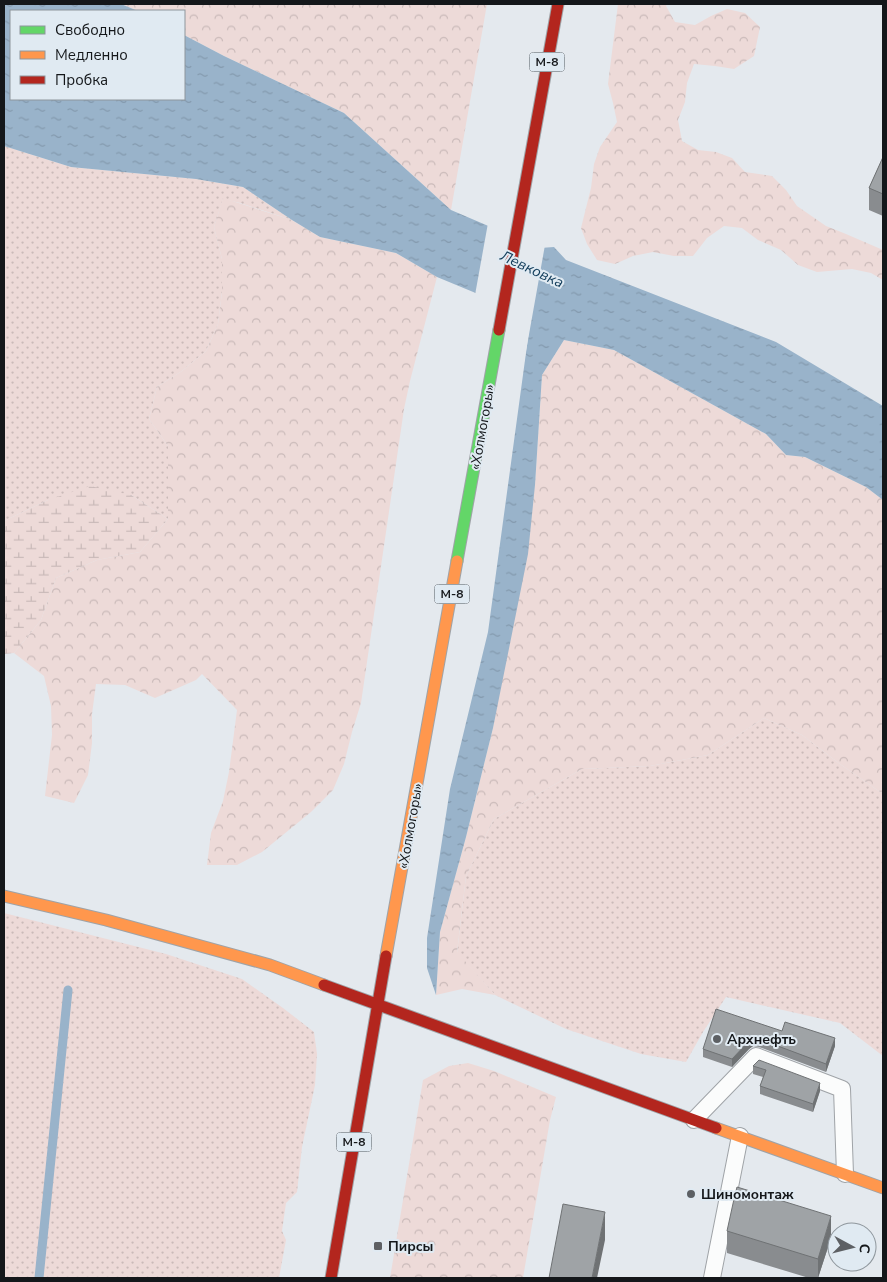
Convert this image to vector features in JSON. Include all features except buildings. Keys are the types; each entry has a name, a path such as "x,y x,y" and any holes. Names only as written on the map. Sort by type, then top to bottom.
{"main road":[{"name":"«Холмогоры»","path":"331,1278 377,1005 558,4"},
{"path":"4,896 106,920 270,965 883,1188"}],"lane":[{"path":"694,1120 756,1056 842,1089 845,1174"},
{"path":"712,1278 740,1136"}],"green space":[{"path":"121,4 487,4 451,210 344,113 185,36 185,10 136,10"},
{"path":"618,4 667,4 666,6 675,22 695,25 727,9 745,13 760,27 754,56 734,69 694,64 687,83 685,102 678,120 682,141 698,150 716,152 732,158 745,172 772,176 786,190 797,206 826,226 883,250 883,280 871,273 852,269 817,272 798,265 781,250 758,240 742,228 724,226 707,238 693,256 674,256 653,252 633,256 615,264 597,260 587,244 581,228 591,188 594,164 600,147 617,122 608,84"},
{"path":"4,146 71,167 196,179 243,187 292,220 223,199 214,227 222,259 222,292 218,324 206,351 182,371 157,387 149,419 168,446 168,519 131,495 48,500 4,521"},
{"path":"223,198 292,220 320,237 396,253 437,277 404,409 361,703 344,764 333,790 311,812 262,852 237,865 207,865 211,833 223,801 229,772 237,710 202,674 196,680 155,698 125,685 96,684 88,775 74,803 45,796 52,735 51,706 44,676 14,653 41,620 56,578 97,560 140,552 168,519 168,446 149,419 157,387 182,371 206,351 218,324 222,292 222,259 214,227"},
{"path":"564,340 614,350 766,434 786,455 805,457 866,487 883,500 883,794 802,735 764,718 708,755 650,766 582,769 494,819 466,876 457,952 495,995 462,989 436,995 440,932 493,728 535,485 542,375"},
{"path":"90,486 131,495 168,519 140,552 97,560 56,578 41,620 14,653 4,654 4,521 48,500"},
{"path":"764,718 802,735 883,794 883,1056 840,1023 726,997 686,1062 641,1054 566,1029 495,995 457,953 466,876 494,819 582,769 650,766 708,755"},
{"path":"4,913 166,954 242,979 314,1032 317,1054 315,1085 302,1147 297,1192 286,1203 282,1231 286,1240 279,1278 4,1278"},
{"path":"468,1063 494,1071 556,1097 550,1120 523,1278 390,1278 423,1080 449,1066"}],"water":[{"name":"Левковка","path":"4,4 121,4 136,10 10,10 10,100 185,100 185,36 344,113 451,210 540,248 554,247 566,260 776,342 883,406 883,500 866,487 805,457 786,455 766,434 614,350 564,340 542,375 535,485 528,554 493,728 440,932 436,995 427,968 427,938 450,789 488,632 531,316 437,277 396,253 320,237 243,187 196,179 71,167 4,146"}],"pier":[{"path":"488,223 545,245 521,379 528,318 475,295"}],"waterway":[{"path":"39,1278 68,990"}],"traffic: fast":[{"path":"457,561 499,330"}],"traffic: slow":[{"path":"386,956 457,561"},
{"path":"4,896 106,920 270,965 324,985"},
{"path":"716,1128 883,1188"}],"traffic: jam":[{"path":"499,330 558,4"},
{"path":"331,1278 386,956"},
{"path":"324,985 716,1128"}],"place":[{"name":"Архнефть","path":"717,1039"},
{"name":"Шиномонтаж","path":"691,1194"},
{"name":"Пирсы","path":"378,1246"}]}
